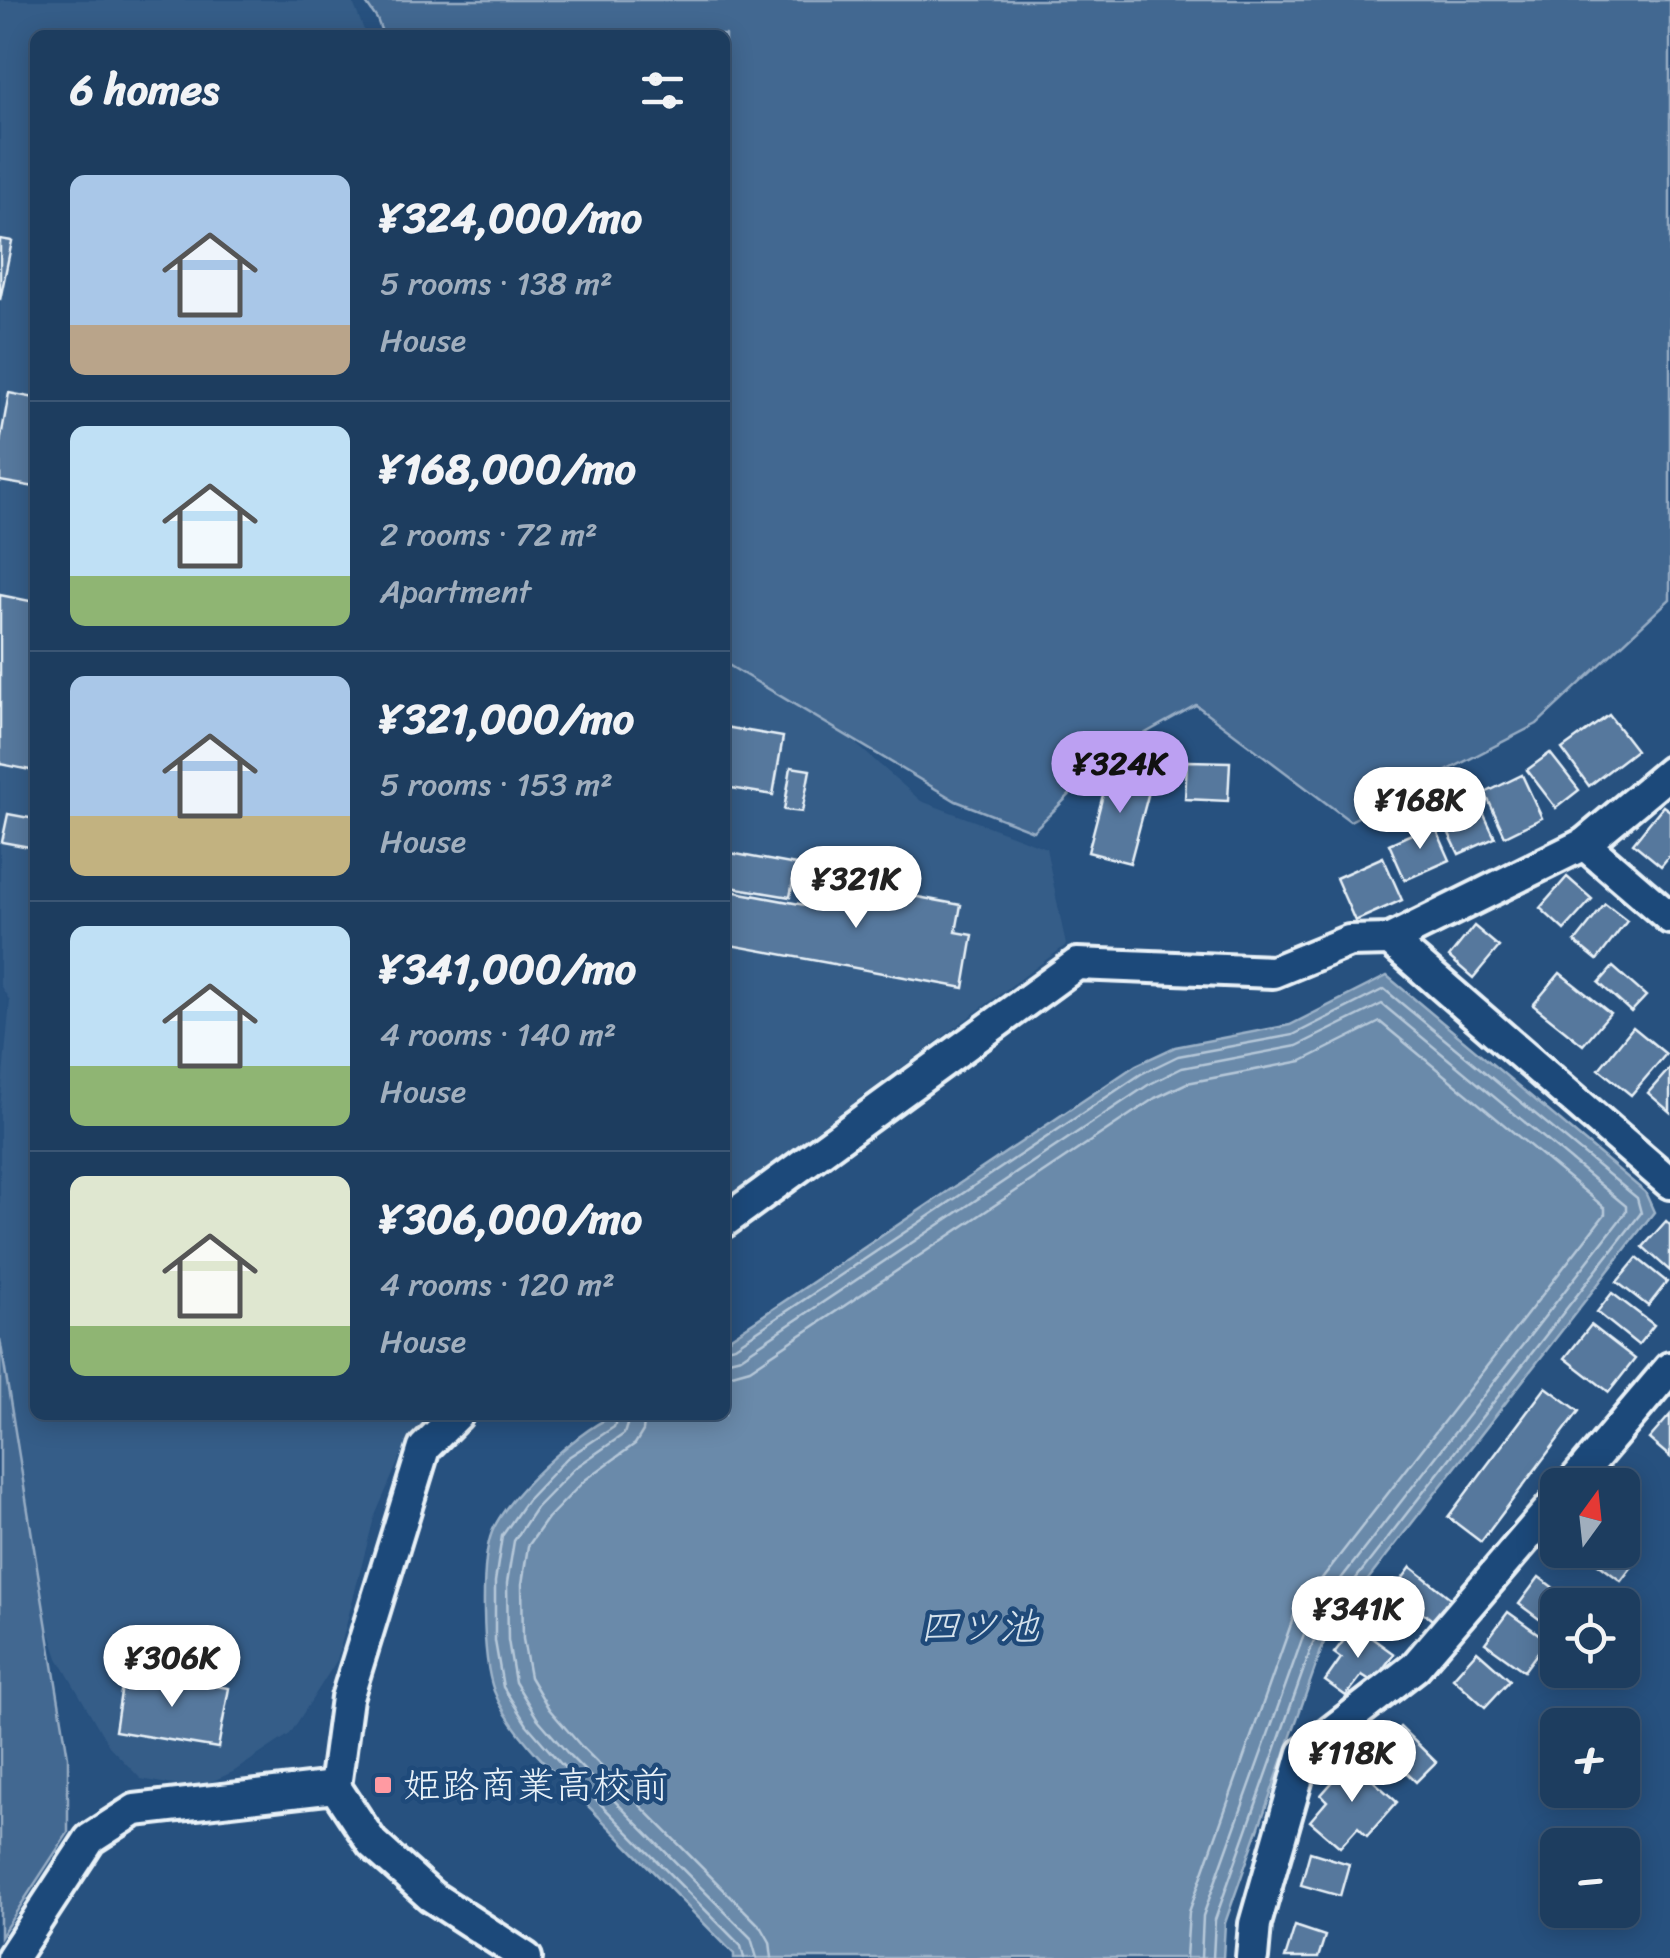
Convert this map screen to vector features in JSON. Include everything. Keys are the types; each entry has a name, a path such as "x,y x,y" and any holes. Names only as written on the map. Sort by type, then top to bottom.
{"street":[{"path":"730,1218 1076,964 1273,972 1350,941 1390,940 1584,844 1670,772"},
{"path":"1584,844 1670,918"},
{"path":"1390,940 1670,1184"},
{"path":"1585,1468 1670,1368"},
{"path":"452,1420 424,1448 347,1698 335,1788 372,1843 430,1896 526,1958"},
{"path":"1252,1958 1255,1924 1304,1754 1416,1668 1540,1521"},
{"path":"12,1958 90,1840 135,1810 335,1788"}],"shaded area":[{"path":"0,0 352,0 364,30 30,30 30,1420 428,1420 408,1439 374,1518 337,1660 290,1734 233,1772 195,1789 141,1779 109,1746 58,1658 11,1514 0,1413 0,1109 10,1001 0,985"},
{"path":"364,0 1670,0 1670,599 1537,724 1350,821 1196,705 1115,750 1033,831 956,801 730,666 730,30 381,30"},
{"path":"730,659 839,729 921,801 1046,848 1066,945 730,1195"},
{"path":"0,1339 68,1757 68,1833 0,1937"}],"water":[{"name":"四ツ池","path":"1387,976 1645,1192 1654,1212 1328,1631 1225,1923 1223,1958 734,1958 538,1756 502,1708 490,1676 484,1611 488,1546 500,1517 544,1467 605,1420 730,1420 730,1338 1136,1065 1175,1047 1290,1025"}],"building":[{"path":"0,239 12,241 0,300"},
{"path":"9,393 30,397 30,486 0,481 0,443"},
{"path":"0,595 30,601 30,770 0,764"},
{"path":"1609,715 1636,750 1589,786 1562,749"},
{"path":"730,728 783,737 773,795 730,788"},
{"path":"1550,753 1579,790 1556,808 1527,770"},
{"path":"1187,761 1230,762 1228,801 1185,799"},
{"path":"791,767 810,770 802,812 784,810"},
{"path":"1110,768 1152,780 1130,863 1088,852"},
{"path":"1522,775 1542,818 1505,836 1485,793"},
{"path":"1479,804 1495,838 1459,854 1443,821"},
{"path":"1663,806 1670,811 1670,855 1661,866 1633,843"},
{"path":"8,814 30,818 30,847 2,842"},
{"path":"1434,824 1450,860 1405,880 1389,844"},
{"path":"730,853 796,865 790,897 730,887"},
{"path":"1383,857 1402,900 1355,921 1336,878"},
{"path":"810,877 961,905 956,932 973,935 964,988 730,945 730,891 805,905"},
{"path":"1567,877 1592,899 1564,930 1540,908"},
{"path":"1605,904 1627,921 1597,960 1575,942"},
{"path":"1474,926 1499,947 1473,978 1449,957"},
{"path":"1613,967 1646,996 1631,1012 1599,983"},
{"path":"1560,973 1610,1013 1583,1045 1533,1005"},
{"path":"1633,1027 1666,1054 1631,1095 1599,1069"},
{"path":"1670,1068 1670,1112 1648,1093"},
{"path":"1666,1221 1670,1225 1670,1271 1643,1247"},
{"path":"1637,1258 1667,1282 1648,1306 1617,1282"},
{"path":"1612,1293 1654,1325 1638,1345 1597,1312"},
{"path":"1591,1325 1635,1359 1609,1392 1565,1358"},
{"path":"1546,1387 1579,1411 1481,1542 1448,1517"},
{"path":"1670,1415 1670,1457 1649,1439"},
{"path":"1411,1567 1453,1600 1436,1623 1394,1590"},
{"path":"1604,1568 1631,1568 1621,1581"},
{"path":"1539,1577 1554,1588 1540,1588 1540,1620 1519,1604"},
{"path":"1508,1612 1540,1635 1540,1649 1524,1671 1485,1643"},
{"path":"1355,1626 1394,1654 1373,1682 1362,1675 1346,1696 1325,1681 1341,1658 1334,1653"},
{"path":"1477,1651 1510,1680 1485,1707 1453,1678"},
{"path":"124,1673 229,1688 218,1748 115,1731"},
{"path":"1400,1727 1436,1762 1416,1782 1380,1747"},
{"path":"1351,1761 1397,1802 1367,1836 1358,1827 1340,1847 1310,1821 1327,1801 1321,1795"},
{"path":"1310,1852 1349,1864 1340,1896 1301,1885"},
{"path":"1295,1926 1325,1936 1318,1958 1285,1958"}],"place":[{"name":"姫路商業高校前","path":"383,1785"}]}
